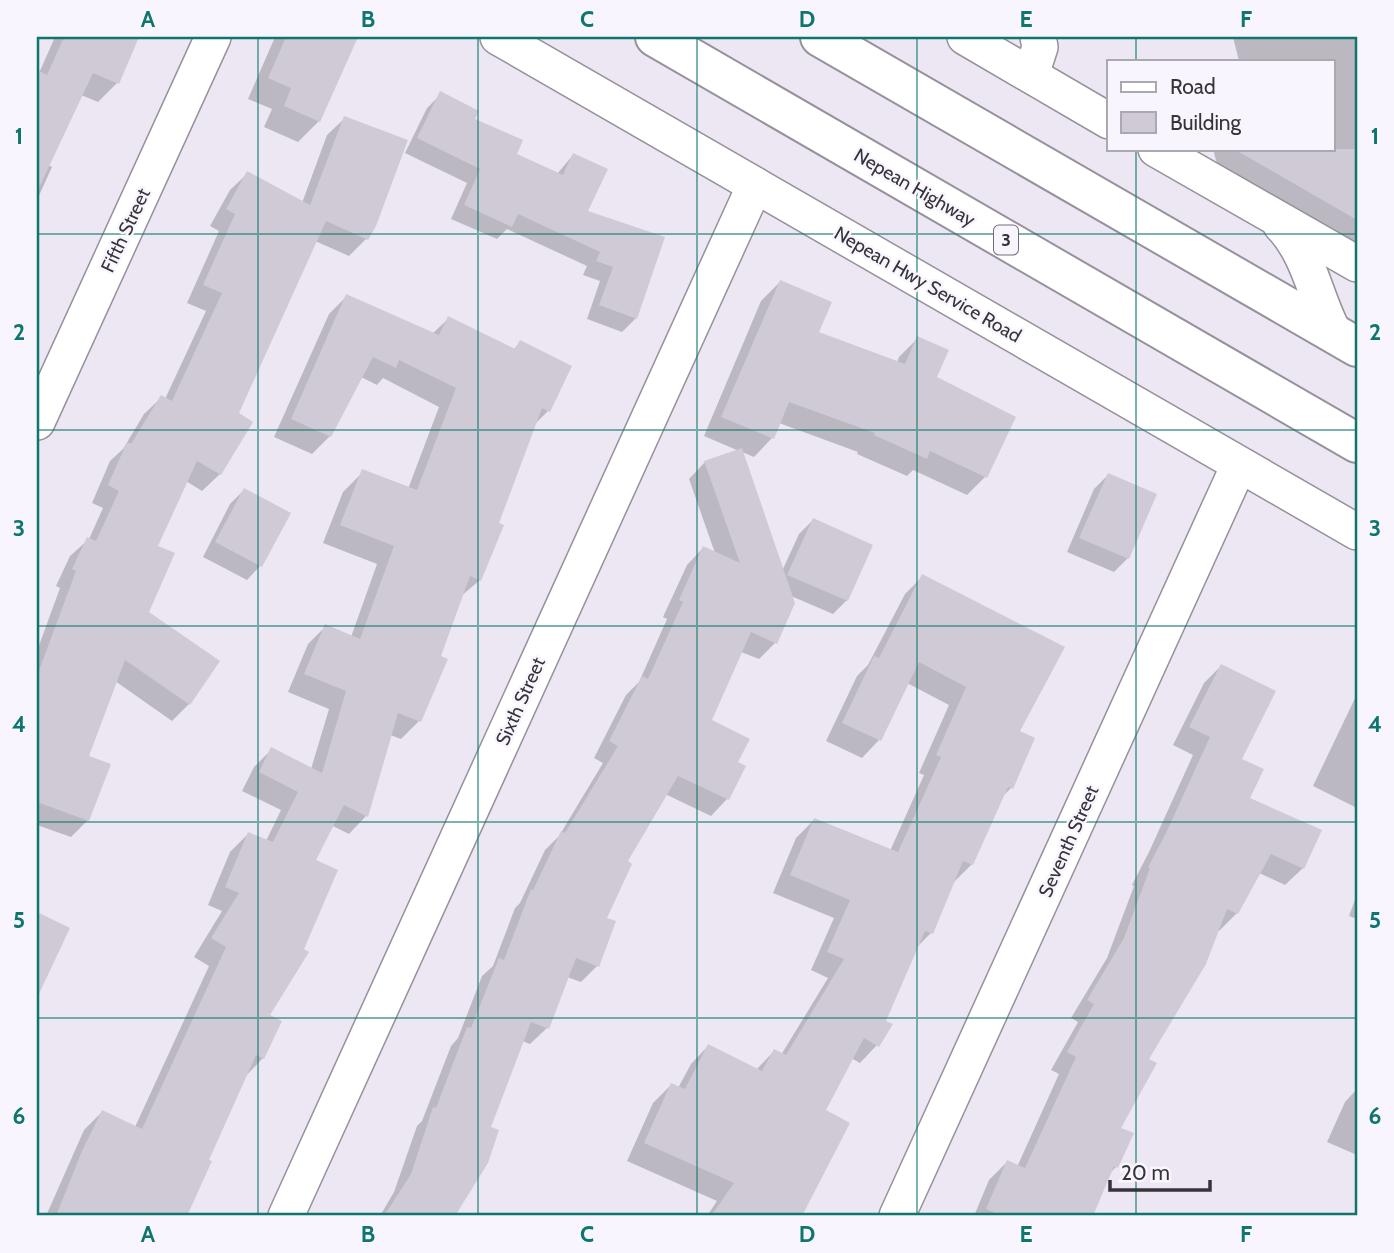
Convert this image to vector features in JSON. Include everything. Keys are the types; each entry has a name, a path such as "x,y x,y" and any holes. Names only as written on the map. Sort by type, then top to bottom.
{"highway":[{"name":"Nepean Highway","path":"655,37 1357,443"},
{"path":"820,37 1349,341"}],"street":[{"name":"Fifth Street","path":"37,422 213,37"},
{"name":"Nepean Hwy Service Road","path":"498,37 1357,532"},
{"path":"965,37 1107,120"},
{"path":"1031,75 1040,47 1038,37"},
{"path":"1158,150 1357,264"},
{"name":"Sixth Street","path":"286,1216 755,185"},
{"path":"1270,216 1287,232 1303,258 1321,309 1349,341"},
{"name":"Seventh Street","path":"897,1216 1238,465"}],"building":[{"path":"64,37 139,37 119,84 93,73 37,192 37,70 47,75"},
{"path":"286,37 358,37 320,122 284,106 291,88 268,78"},
{"path":"440,91 479,111 475,119 523,140 517,154 563,175 573,153 608,169 588,211 665,237 637,319 599,305 613,267 596,261 600,252 518,214 512,227 464,205 480,169 417,138"},
{"path":"344,116 408,140 376,226 368,240 326,221 239,413 253,422 221,475 197,461 158,546 175,553 149,612 220,661 190,705 125,660 89,756 111,764 89,821 37,802 37,676 76,571 72,569 87,537 96,541 119,491 108,485 127,442 131,444 161,395 172,401 222,293 203,285 235,214 226,209 247,171 310,205"},
{"path":"1357,149 1357,220 1236,150"},
{"path":"780,280 832,302 819,332 905,364 917,336 949,350 937,377 1016,417 987,478 930,451 927,459 874,435 875,433 789,402 774,439 721,417"},
{"path":"346,294 439,335 448,316 515,349 520,340 572,366 550,412 542,408 499,523 504,525 481,581 470,576 441,656 448,659 421,722 398,713 368,817 344,805 316,860 338,870 304,949 309,952 270,1015 282,1021 264,1059 256,1055 187,1216 56,1216 102,1110 142,1129 226,947 211,938 239,893 225,887 248,832 273,842 298,792 259,772 271,747 322,773 346,691 304,674 325,624 360,639 394,546 340,525 362,469 417,490 456,388 399,360 396,368 373,357 331,437 291,419"},
{"path":"742,448 795,603 777,644 751,632 712,720 750,739 738,762 746,766 729,800 678,776 628,861 632,864 607,918 616,921 599,967 576,958 549,1029 531,1022 491,1127 499,1130 488,1163 455,1216 384,1216 411,1174 433,1107 436,1108 467,1027 471,1028 499,958 504,960 531,889 533,890 561,831 565,833 618,746 609,741 642,676 648,679 683,602 679,600 703,546 740,563 704,461"},
{"path":"1108,473 1157,494 1129,559 1079,538"},
{"path":"244,488 291,513 262,567 215,542"},
{"path":"813,518 873,545 848,601 787,575"},
{"path":"922,574 1065,647 1020,731 1035,738 1013,789 1008,787 973,865 963,861 933,934 925,931 886,1021 893,1024 879,1047 864,1038 826,1110 850,1123 802,1216 711,1216 734,1183 644,1143 671,1083 685,1089 708,1044 762,1071 774,1049 786,1055 844,959 827,952 850,900 790,875 814,818 898,852 941,757 936,755 966,687 919,662 881,741 842,723 874,656 879,658"},
{"path":"1221,664 1276,691 1242,759 1264,769 1250,798 1322,830 1304,869 1271,854 1238,914 1227,909 1206,964 1149,1059 1157,1063 1121,1128 1134,1133 1118,1168 1114,1166 1093,1216 1002,1216 986,1209 1007,1160 1025,1168 1076,1057 1067,1052 1094,1004 1087,1000 1124,938 1150,868 1148,867 1210,737 1189,727"},
{"path":"37,912 70,928 37,998"}]}
